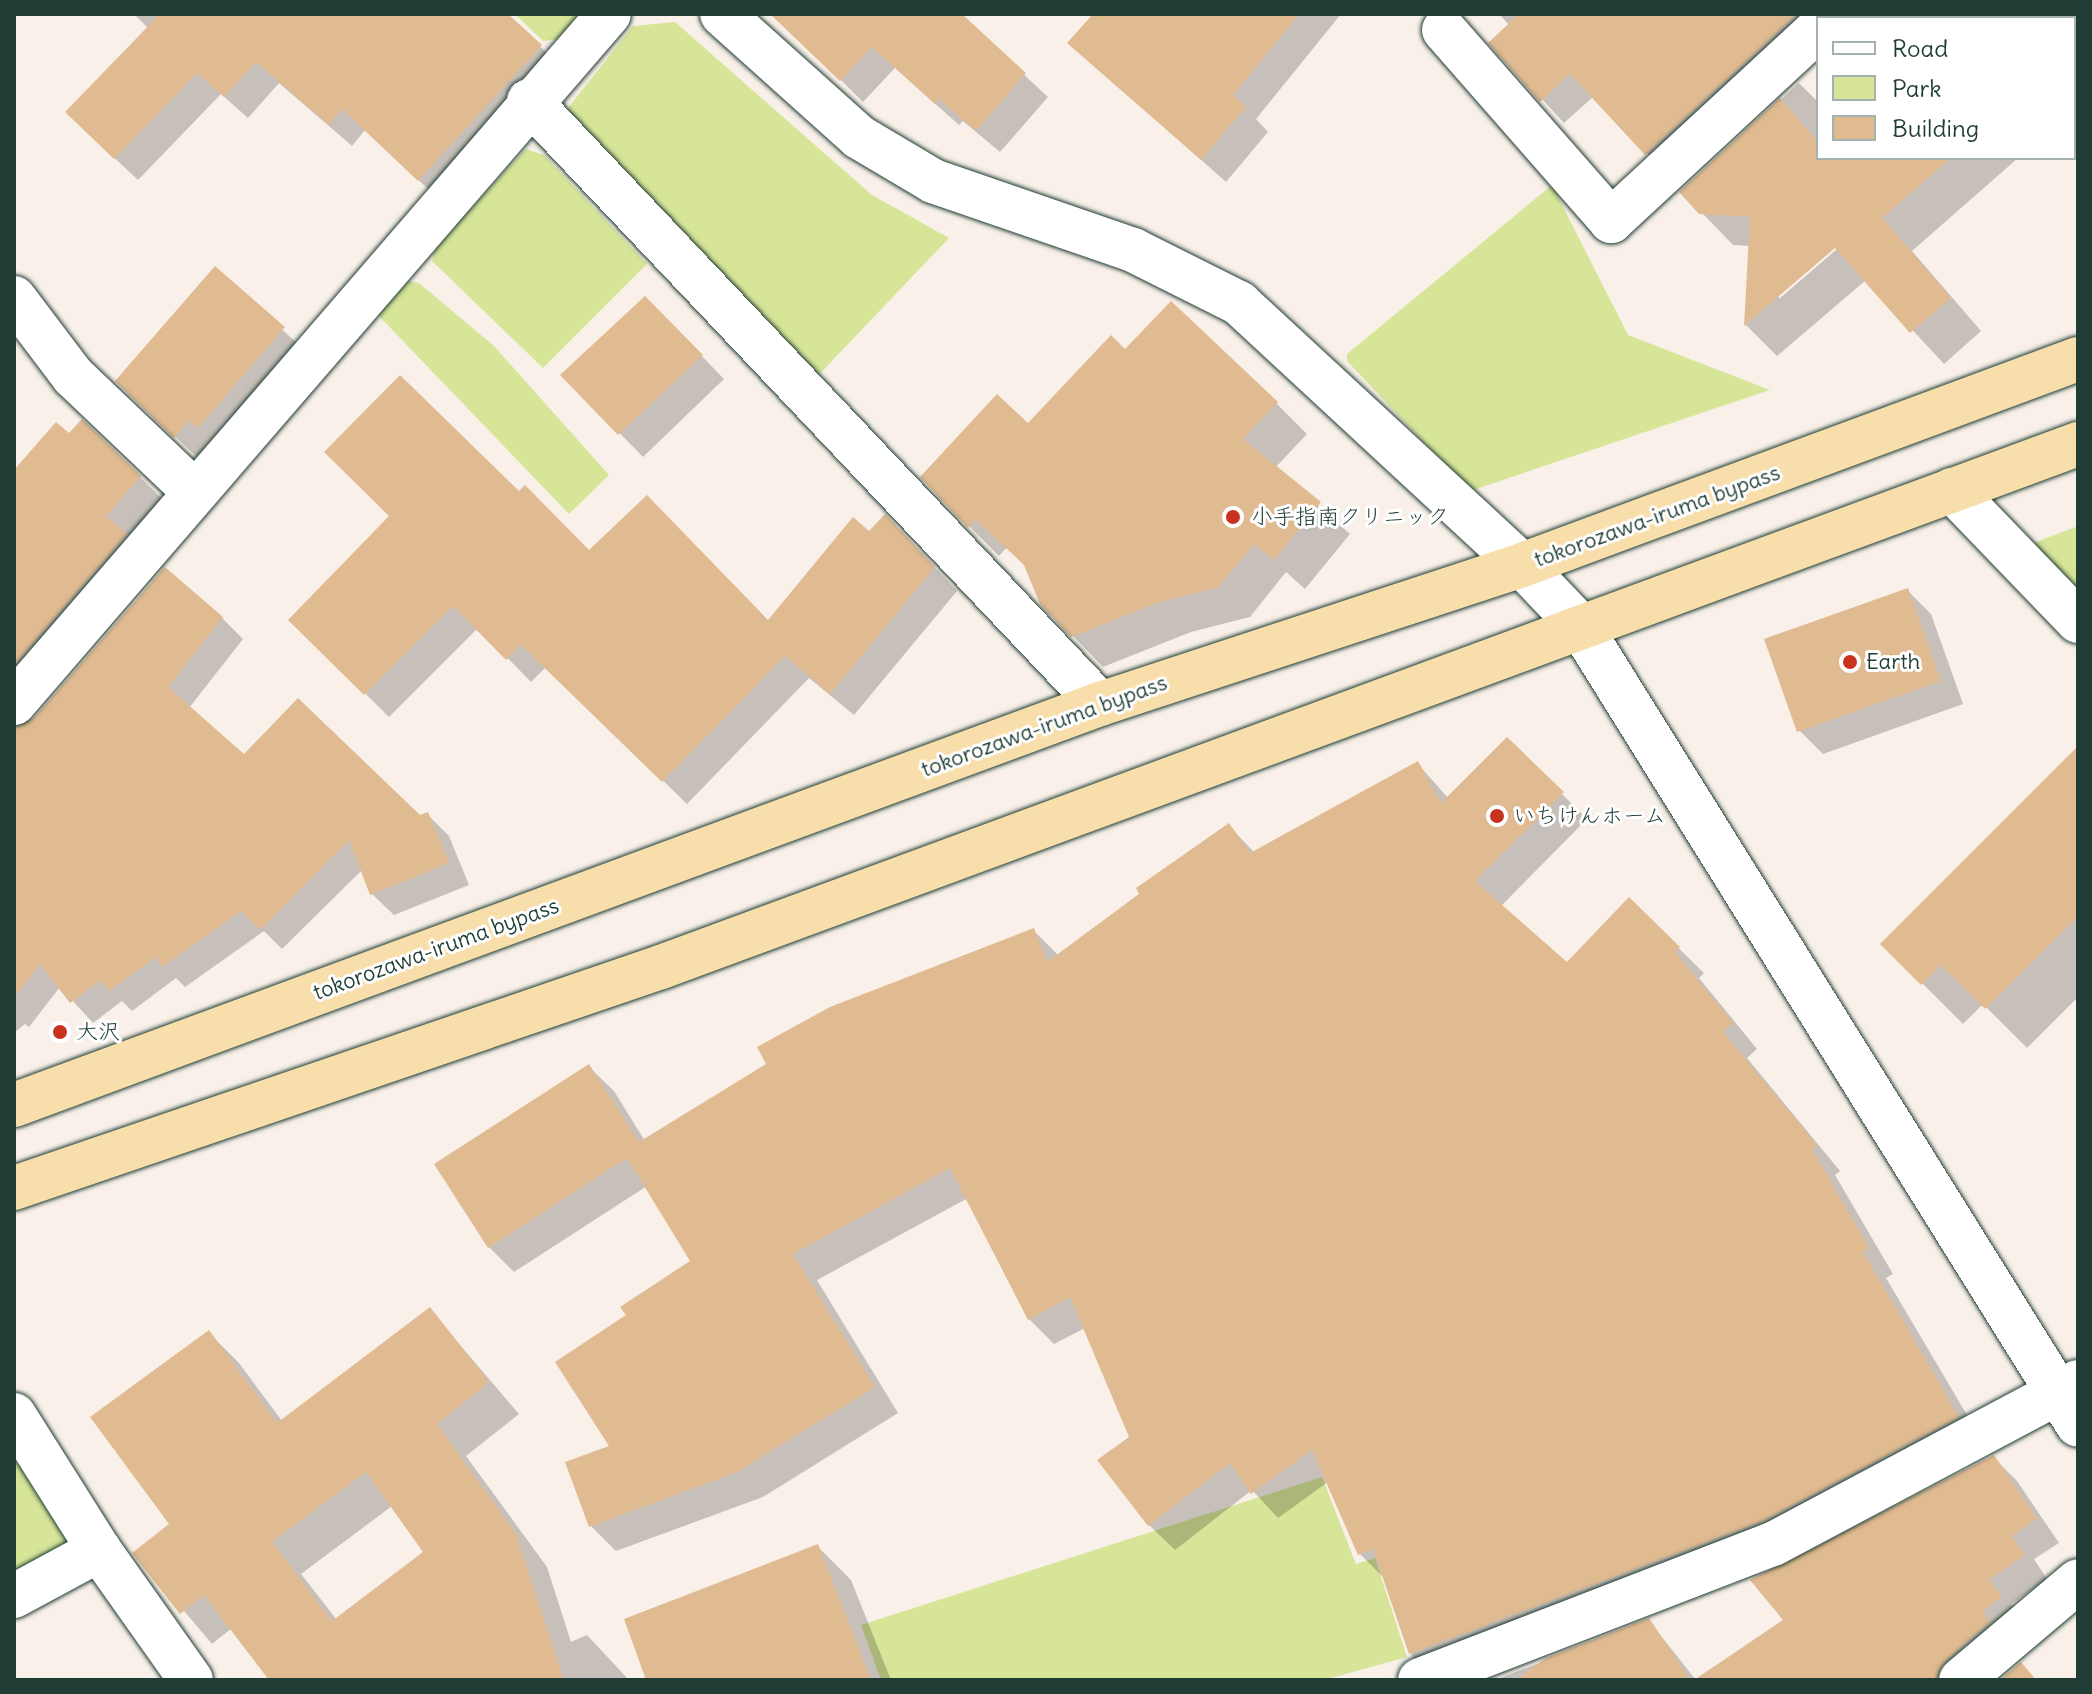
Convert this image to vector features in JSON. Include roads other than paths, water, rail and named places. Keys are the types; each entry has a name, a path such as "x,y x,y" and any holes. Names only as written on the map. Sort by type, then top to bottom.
{"highway":[{"name":"tokorozawa-iruma bypass","path":"14,1105 1100,704 1522,565 2078,359"},
{"path":"14,1188 661,967 2078,444"}],"street":[{"path":"14,703 529,101 609,14"},
{"path":"722,14 859,137 933,181 1133,250 1239,303 1522,565 1580,626 2071,1400 1773,1544 1420,1680"},
{"path":"1446,19 1611,221 1816,31"},
{"path":"529,101 1100,704"},
{"path":"14,298 73,376 195,492"},
{"path":"1952,490 2078,621"},
{"path":"14,1415 99,1550 191,1680"},
{"path":"14,1596 99,1550"},
{"path":"1961,1680 2078,1581"}],"place":[{"name":"小手指南クリニック","path":"1233,517"},
{"name":"Earth","path":"1850,662"},
{"name":"いちけんホーム","path":"1497,816"},
{"name":"大沢","path":"60,1032"}]}
